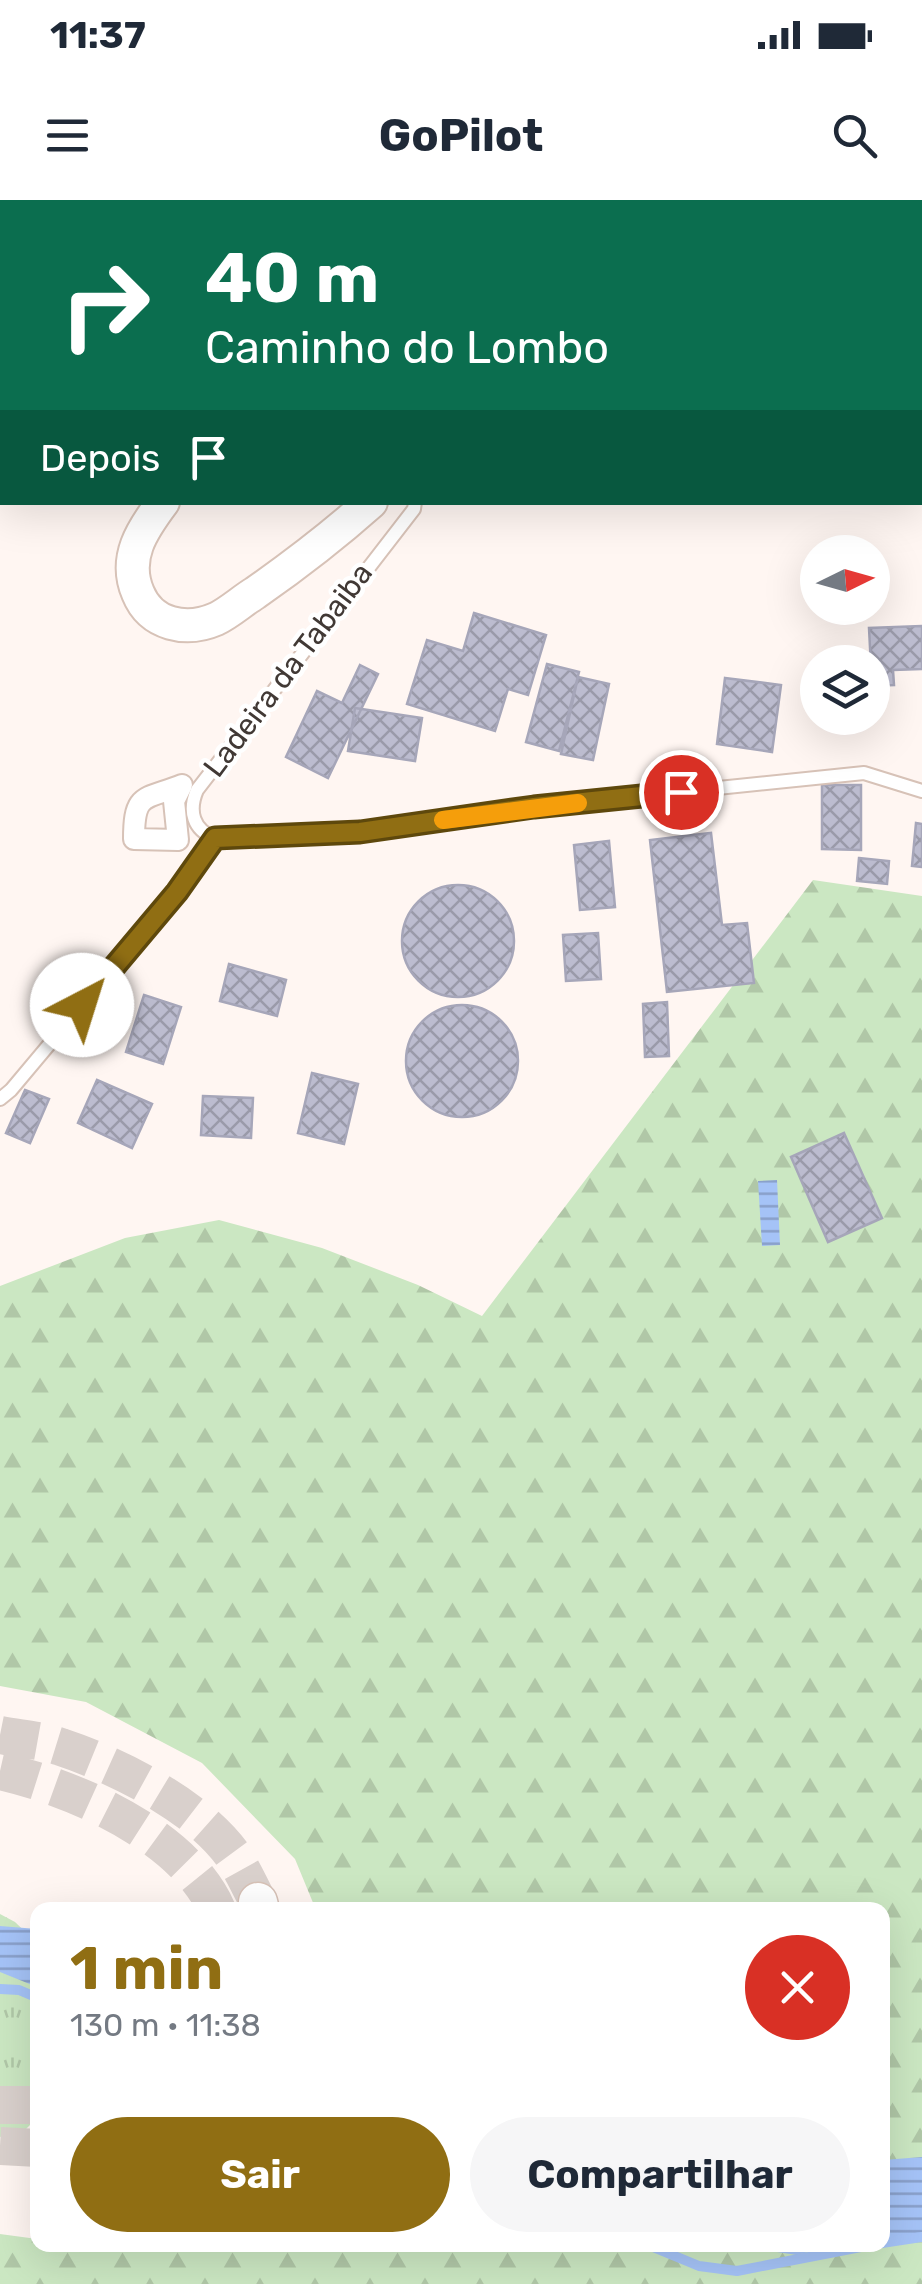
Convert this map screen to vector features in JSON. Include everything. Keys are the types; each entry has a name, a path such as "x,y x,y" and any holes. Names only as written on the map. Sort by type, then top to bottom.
{"street":[{"path":"162,505 132,553 133,581 142,604 165,622 182,627 216,619 282,574 355,510"}],"lane":[{"name":"Ladeira da Tabaiba","path":"215,838 200,830 193,818 191,803 197,790 415,505"},
{"path":"0,1099 177,892 215,838 360,832 534,807 864,774 922,791"}],"green space":[{"path":"813,880 922,896 922,2284 0,2284 0,2234 30,2238 30,2252 890,2252 890,1902 313,1902 295,1859 202,1763 86,1702 0,1686 0,1286 125,1238 219,1220 322,1248 418,1285 482,1316"},
{"path":"0,1914 30,1936 30,2125 24,2131 0,2137"}],"water":[{"path":"777,1180 780,1245 762,1246 758,1181"},
{"path":"0,1926 30,1928 30,1984 0,1972"},
{"path":"922,2157 922,2233 918,2238 890,2241 890,2159"}],"building":[{"path":"474,613 546,635 528,695 508,689 495,731 407,704 427,640 463,651"},
{"path":"922,626 922,669 893,670 894,685 890,685 890,645 870,645 869,628"},
{"path":"547,664 579,672 559,751 526,742"},
{"path":"360,665 378,674 328,778 286,757 317,691 342,703"},
{"path":"578,677 609,684 593,760 561,754"},
{"path":"725,678 781,685 772,752 717,744"},
{"path":"355,708 422,718 415,761 348,751"},
{"path":"822,785 861,785 861,850 822,849"},
{"path":"916,823 922,824 922,867 912,866"},
{"path":"711,833 722,925 747,923 754,983 667,992 650,840"},
{"path":"609,841 615,907 580,910 574,845"},
{"path":"859,858 889,861 887,884 857,881"},
{"path":"458,885 479,890 497,902 509,920 514,941 509,962 497,980 479,992 458,997 437,992 419,980 407,962 402,941 407,920 419,902 437,890"},
{"path":"598,933 601,979 566,981 563,935"},
{"path":"229,964 286,980 277,1016 220,1001"},
{"path":"144,995 181,1007 163,1064 126,1052"},
{"path":"667,1002 669,1056 645,1057 643,1004"},
{"path":"462,1005 483,1010 501,1022 513,1040 518,1061 513,1082 501,1100 483,1112 462,1117 441,1112 423,1100 411,1082 406,1061 411,1040 423,1022 441,1010"},
{"path":"312,1073 358,1084 344,1144 298,1133"},
{"path":"97,1080 152,1104 132,1148 78,1123"},
{"path":"25,1090 49,1099 30,1143 6,1133"},
{"path":"203,1096 253,1098 251,1138 201,1135"},
{"path":"844,1133 882,1218 828,1242 791,1157"}],"waterway":[{"path":"304,200 316,200"},
{"path":"0,1989 30,1995"},
{"path":"890,2242 922,2237"},
{"path":"665,2252 699,2266 737,2271 835,2252"}],"tunnel":[{"path":"0,1735 83,1755 154,1789 217,1836 232,1854 258,1902"},
{"path":"0,1771 61,1789 125,1819 180,1859 202,1883 213,1902"},
{"path":"0,2105 30,2105"},
{"path":"0,2146 30,2148"}],"slow traffic":[{"path":"443,820 578,803"}],"route":[{"path":"82,1005 177,892 215,838 360,832 534,807 681,792"}]}
